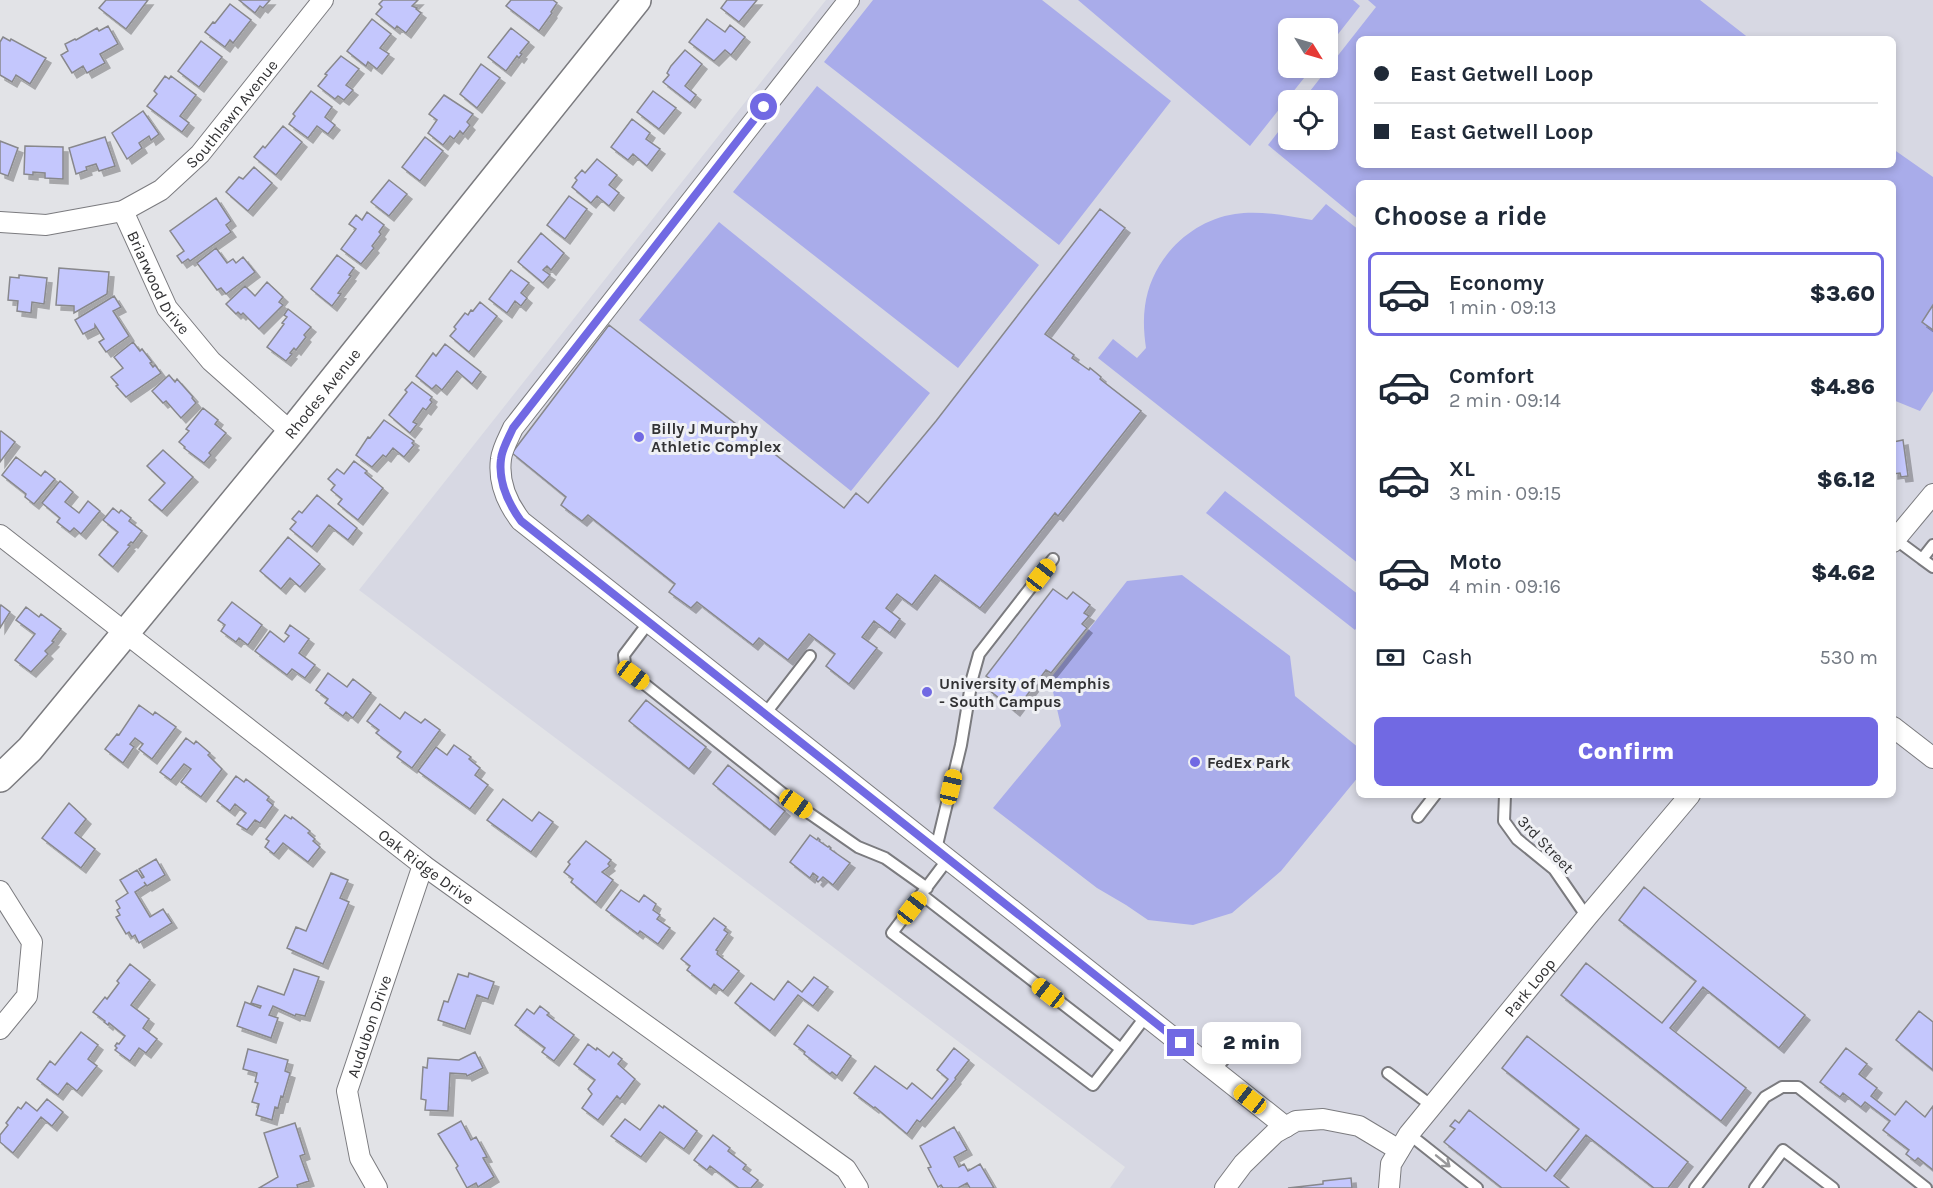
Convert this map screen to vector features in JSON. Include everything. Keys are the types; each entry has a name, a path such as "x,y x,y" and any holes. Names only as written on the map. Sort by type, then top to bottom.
{"main road":[{"name":"Rhodes Avenue","path":"0,778 30,749 291,432 638,0"}],"street":[{"name":"Southlawn Avenue","path":"123,211 161,190 200,154 323,0"},
{"path":"849,0 513,428 501,457 501,479 508,503 521,521 1286,1127"},
{"name":"Briarwood Drive","path":"0,222 46,225 123,211 167,308 211,361 291,432"},
{"path":"1896,538 1932,498"},
{"name":"Oak Ridge Drive","path":"0,535 423,865 846,1169 858,1188"},
{"path":"1896,729 1933,758"},
{"name":"Park Loop","path":"1389,1188 1391,1164 1404,1142 1587,917 1687,798"},
{"name":"Audubon Drive","path":"377,1188 360,1158 347,1091 423,865"},
{"path":"0,891 32,942 27,996 0,1029"},
{"path":"1225,1188 1243,1164 1275,1133 1296,1121 1323,1119 1350,1124 1404,1142"}],"lane":[{"path":"1896,541 1933,567"},
{"path":"1922,559 1933,545"},
{"path":"1053,559 979,654 972,679 942,854 924,892 892,933 1093,1085 1146,1016"},
{"path":"649,622 624,655 625,665 633,675 796,804 858,847 885,858 924,892 1121,1049"},
{"path":"765,714 810,656"},
{"path":"1418,817 1433,798"},
{"name":"3rd Street","path":"1505,798 1504,821 1517,839 1554,868 1587,917"},
{"path":"1215,1070 1235,1046"},
{"path":"1388,1072 1432,1106"},
{"path":"1695,1188 1765,1097 1782,1087 1798,1087 1926,1188"},
{"path":"1404,1142 1477,1188"},
{"path":"1755,1188 1783,1150 1833,1188"}],"shaded area":[{"name":"University of Memphis - South Campus","path":"826,0 1933,0 1933,1188 1110,1188 1125,1167 359,590"},
{"path":"873,0 1042,0 1171,101 1059,245 824,62"},
{"path":"1078,0 1353,0 1360,6 1338,34 1338,18 1278,18 1278,78 1304,78 1295,90 1278,90 1278,111 1250,146"},
{"path":"1368,0 1700,0 1746,36 1356,36 1356,168 1896,168 1896,151 1933,177 1933,391 1920,411 1896,401 1896,180 1356,180 1356,218 1268,145 1278,132 1278,150 1338,150 1338,90 1311,90 1320,78 1338,78 1338,55 1376,7"},
{"path":"817,86 1039,265 958,368 733,192"},
{"path":"1326,204 1356,228 1356,562 1098,358 1113,339 1137,358 1146,348 1144,316 1149,289 1164,259 1188,234 1218,218 1235,214 1264,213 1312,220"},
{"path":"719,222 930,393 851,491 639,320"},
{"path":"1225,491 1356,593 1355,630 1206,513"},
{"name":"FedEx Park","path":"1182,575 1290,656 1295,696 1356,746 1356,780 1281,871 1232,913 1193,925 1148,920 1097,888 993,808 1061,726 1050,679 1127,581"}],"building":[{"path":"106,0 148,0 126,29 99,8"},
{"path":"239,0 270,0 263,8 260,6 255,13"},
{"path":"383,0 418,0 412,6 421,13 406,33 397,26 395,29 376,14 382,7 379,4"},
{"path":"511,0 553,0 557,3 539,31 506,6"},
{"path":"727,0 757,0 739,22 721,8"},
{"path":"230,4 251,20 233,43 230,40 225,47 205,32"},
{"path":"372,19 391,34 380,48 389,54 377,69 368,62 366,66 347,51"},
{"path":"707,19 725,32 730,25 745,37 731,55 725,50 714,61 689,42"},
{"path":"108,26 118,44 100,54 105,63 87,73 83,66 72,73 61,55 68,51 65,44 97,28 99,31"},
{"path":"511,28 529,42 520,53 522,54 519,58 517,56 506,71 488,57"},
{"path":"3,37 46,58 30,84 16,75 12,82 0,75 0,42"},
{"path":"201,41 222,57 199,87 178,71"},
{"path":"685,50 702,64 685,86 696,95 690,103 663,82 669,75 667,73 671,66"},
{"path":"341,56 359,69 346,85 353,90 344,100 338,96 335,99 318,86"},
{"path":"481,64 500,78 477,108 460,94"},
{"path":"165,76 169,79 171,76 196,95 180,116 189,123 182,132 147,106 157,94 154,91"},
{"path":"311,91 332,107 325,117 335,125 328,134 317,126 308,138 289,124 295,116 293,114"},
{"path":"653,91 676,108 659,129 637,112"},
{"path":"444,95 473,114 467,122 470,125 463,134 460,131 454,139 450,136 443,145 428,133 437,120 429,114"},
{"path":"143,111 159,134 151,140 149,136 139,143 142,148 127,159 112,133"},
{"path":"632,119 650,133 646,139 660,149 647,166 633,154 628,160 611,147"},
{"path":"283,126 302,142 276,175 254,157 263,146 265,148"},
{"path":"105,137 115,166 99,171 96,164 76,174 69,148"},
{"path":"425,137 443,151 420,181 402,167"},
{"path":"0,141 18,148 8,176 0,173"},
{"path":"25,146 63,147 63,179 45,178 45,173 24,174"},
{"path":"597,159 617,175 609,185 619,193 609,206 597,196 591,203 572,187 577,180 575,178 582,170 585,173"},
{"path":"254,167 272,183 248,211 226,192 239,177 243,179"},
{"path":"389,180 407,194 389,216 371,202"},
{"path":"569,196 587,209 565,239 547,225"},
{"path":"216,198 231,221 226,225 231,232 190,261 188,259 182,263 177,256 184,251 170,231"},
{"name":"Billy J Murphy Athletic Complex","path":"1100,209 1125,228 1045,334 1074,355 1072,358 1089,370 1090,368 1101,377 1100,379 1141,411 1058,516 1055,513 980,608 935,575 912,605 897,594 886,608 900,619 890,633 874,621 862,637 877,648 849,684 826,666 835,654 809,634 788,660 759,638 753,645 697,602 691,608 669,592 675,584 588,515 582,521 561,505 566,497 512,453 609,325 844,508 856,493 868,503 936,421"},
{"path":"367,212 384,225 379,232 381,234 372,246 374,248 361,264 341,249 356,229 349,224 356,215 362,220"},
{"path":"541,233 564,253 551,270 547,266 543,270 550,275 543,283 518,262"},
{"path":"216,248 227,263 233,259 236,263 243,257 255,272 226,294 221,288 217,290 197,263"},
{"path":"337,255 354,268 332,306 311,289"},
{"path":"59,268 109,272 107,294 74,313 74,306 56,305"},
{"path":"511,270 529,283 521,293 527,298 521,306 515,301 507,313 489,299"},
{"path":"19,275 47,278 44,304 32,302 31,313 17,311 18,301 8,300 10,277 19,278"},
{"path":"267,282 283,297 279,302 283,305 259,329 243,313 236,314 226,304 245,286 255,296"},
{"path":"114,296 121,307 113,311 129,336 106,352 99,342 104,339 95,325 95,328 83,334 75,320"},
{"path":"480,302 497,316 469,352 450,336 465,313 468,315"},
{"path":"1933,305 1933,330 1922,322"},
{"path":"288,309 311,327 304,335 306,337 296,350 294,348 286,361 267,347 284,324 282,323 287,317 284,315"},
{"path":"133,342 140,351 142,349 153,367 155,365 161,373 126,397 111,377 123,368 114,357"},
{"path":"445,344 481,372 472,384 457,371 442,390 436,385 432,389 416,376 433,353 436,356"},
{"path":"169,375 175,382 177,379 196,403 181,418 166,401 163,403 152,391"},
{"path":"412,382 432,397 430,400 432,402 426,410 423,408 413,422 417,424 410,433 389,415"},
{"path":"203,408 218,420 215,424 226,433 209,453 211,455 204,463 179,442 189,431 186,429"},
{"path":"384,420 414,441 412,443 414,445 404,457 393,448 386,457 383,455 372,467 356,455 368,437 370,438"},
{"path":"0,432 15,442 0,462"},
{"path":"1903,440 1908,476 1901,477 1900,473 1896,474 1896,441"},
{"path":"163,450 193,477 162,511 149,500 165,483 147,466"},
{"path":"16,457 41,476 45,471 55,479 34,504 25,497 26,494 2,475"},
{"path":"354,461 383,488 358,520 338,504 342,499 331,490 335,485 328,479 337,469 344,474"},
{"path":"60,481 73,492 65,502 79,513 88,501 100,511 81,534 74,528 70,532 57,522 60,518 42,503"},
{"path":"317,495 357,528 348,540 329,525 312,547 290,529 296,522 292,519 299,511 302,513"},
{"path":"113,508 119,513 121,510 131,518 129,521 142,531 133,543 128,545 130,546 113,567 99,555 118,532 103,520"},
{"path":"288,537 320,564 300,587 290,578 281,589 260,571"},
{"path":"1053,589 1067,599 1073,592 1090,605 1084,613 1089,616 1082,624 1087,628 1051,673 1046,670 1015,711 989,690 995,682 986,676"},
{"path":"232,602 262,625 248,645 239,638 236,642 221,631 225,625 218,620"},
{"path":"1,605 10,612 0,628 0,607"},
{"path":"26,607 39,617 41,614 61,629 52,641 54,642 45,651 48,654 31,672 15,660 35,634 16,620"},
{"path":"290,625 309,639 299,653 315,665 305,678 292,669 287,675 255,651 270,631 284,642 289,636 285,633"},
{"path":"328,673 347,687 353,679 371,693 353,718 346,712 343,716 325,703 328,699 316,690"},
{"path":"646,700 706,747 689,769 629,721"},
{"path":"380,704 400,719 405,712 421,723 425,719 440,730 412,768 397,757 401,752 376,733 379,730 367,721"},
{"path":"139,705 153,715 155,712 176,727 152,759 139,749 143,744 135,738 130,744 134,747 123,763 105,749 117,734 119,735"},
{"path":"186,738 194,744 196,741 210,753 208,755 222,769 201,797 181,782 191,769 184,764 171,780 160,772"},
{"path":"454,745 471,757 469,759 480,768 475,775 488,785 470,809 418,771 436,747 447,755"},
{"path":"728,765 785,811 770,830 713,784"},
{"path":"236,776 244,782 246,779 269,797 267,800 273,805 260,823 255,820 247,830 237,824 246,813 235,804 230,811 217,801"},
{"path":"503,799 532,821 539,812 553,822 531,852 487,820"},
{"path":"69,803 86,819 75,833 95,849 81,868 42,838"},
{"path":"285,815 291,819 292,817 310,831 308,833 315,839 313,841 320,847 308,862 283,843 274,854 265,847 269,841 266,839"},
{"path":"810,835 817,840 818,838 850,863 833,885 823,877 818,882 816,880 818,877 813,873 810,878 790,862"},
{"path":"586,841 611,860 608,864 610,866 602,872 613,880 596,903 571,882 573,879 564,872 570,864 568,862"},
{"path":"156,859 165,875 147,886 144,882 146,885 135,892 150,917 163,909 172,923 139,943 135,935 132,937 129,932 126,934 116,917 120,915 117,910 120,908 116,901 128,893 120,880 137,870 142,878 144,877 139,869"},
{"path":"331,873 348,880 340,898 349,902 323,964 287,948 296,927 306,931"},
{"path":"1644,887 1805,1015 1779,1048 1703,987 1670,1028 1746,1088 1721,1121 1561,995 1586,963 1662,1023 1696,981 1619,920"},
{"path":"621,890 639,902 644,895 656,904 653,910 660,915 657,919 670,928 658,944 640,931 638,934 606,910"},
{"path":"714,918 726,927 724,930 728,933 716,950 717,954 739,971 723,991 714,984 711,989 687,970 690,966 681,959"},
{"path":"130,964 150,980 131,1005 149,1019 143,1028 157,1039 146,1053 139,1048 130,1061 115,1050 117,1043 119,1044 125,1036 93,1012 105,997 107,999"},
{"path":"294,969 319,977 305,1016 296,1014 295,1016 273,1006 269,1015 278,1018 271,1038 237,1026 245,1002 260,1008 261,1006 251,1003 258,986 284,995"},
{"path":"469,973 494,982 488,999 477,995 465,1029 438,1020 444,1001 448,1002 458,974 468,977"},
{"path":"814,977 828,987 813,1006 798,995 770,1031 735,1003 751,983 774,1000 788,981 802,992"},
{"path":"540,1006 549,1013 547,1015 574,1035 554,1061 542,1052 545,1048 515,1025 527,1009 534,1014"},
{"path":"1919,1011 1933,1022 1933,1070 1896,1040"},
{"path":"808,1025 851,1056 837,1076 832,1072 830,1074 794,1044"},
{"path":"81,1032 98,1045 88,1059 97,1066 77,1091 67,1083 58,1095 37,1079 50,1061 55,1065"},
{"path":"1527,1036 1688,1162 1668,1188 1654,1188 1586,1135 1554,1176 1569,1188 1502,1188 1444,1142 1455,1129 1450,1126 1455,1120 1459,1123 1469,1110 1546,1171 1579,1129 1502,1068"},
{"path":"588,1044 609,1057 613,1052 622,1059 618,1064 635,1079 620,1099 617,1096 598,1120 582,1108 592,1094 588,1089 595,1080 574,1064"},
{"path":"954,1048 969,1060 920,1122 917,1120 907,1134 854,1093 875,1066 907,1089 912,1083 932,1099 948,1079 937,1070"},
{"path":"1846,1048 1867,1064 1859,1074 1877,1088 1871,1096 1895,1115 1906,1101 1925,1117 1933,1106 1933,1170 1918,1158 1915,1161 1906,1154 1909,1150 1883,1130 1890,1121 1865,1102 1861,1107 1843,1093 1840,1097 1820,1082"},
{"path":"248,1049 288,1060 285,1071 290,1073 283,1097 281,1096 278,1108 275,1107 272,1120 256,1115 259,1104 252,1102 258,1083 255,1082 257,1073 243,1069"},
{"path":"475,1052 483,1068 467,1076 450,1073 448,1111 425,1110 426,1100 421,1099 423,1067 427,1068 428,1058 459,1060"},
{"path":"47,1099 63,1112 52,1126 41,1117 13,1153 0,1142 0,1135 8,1125 6,1123 18,1107 21,1109 26,1102 37,1111"},
{"path":"659,1105 663,1108 664,1106 697,1131 684,1149 660,1132 641,1157 611,1136 625,1119 640,1130"},
{"path":"461,1121 471,1140 476,1137 487,1157 483,1158 494,1177 478,1187 476,1183 467,1188 456,1168 458,1166 438,1134"},
{"path":"295,1123 305,1154 300,1156 309,1181 297,1185 298,1188 259,1188 278,1177 264,1133"},
{"path":"954,1127 967,1150 954,1157 959,1167 964,1164 968,1171 980,1164 994,1188 970,1188 967,1183 958,1188 943,1188 941,1185 938,1187 920,1146"},
{"path":"713,1135 730,1148 728,1151 746,1165 743,1169 758,1180 751,1188 739,1188 710,1166 707,1170 694,1160"},
{"path":"1351,1178 1352,1188 1288,1188 1323,1184 1323,1181"}],"place":[{"name":"Billy J Murphy Athletic Complex","path":"639,437"},
{"name":"University of Memphis - South Campus","path":"927,692"},
{"name":"FedEx Park","path":"1195,762"}],"route":[{"path":"764,107 513,428 501,457 501,479 508,503 521,521 1181,1043"}]}
